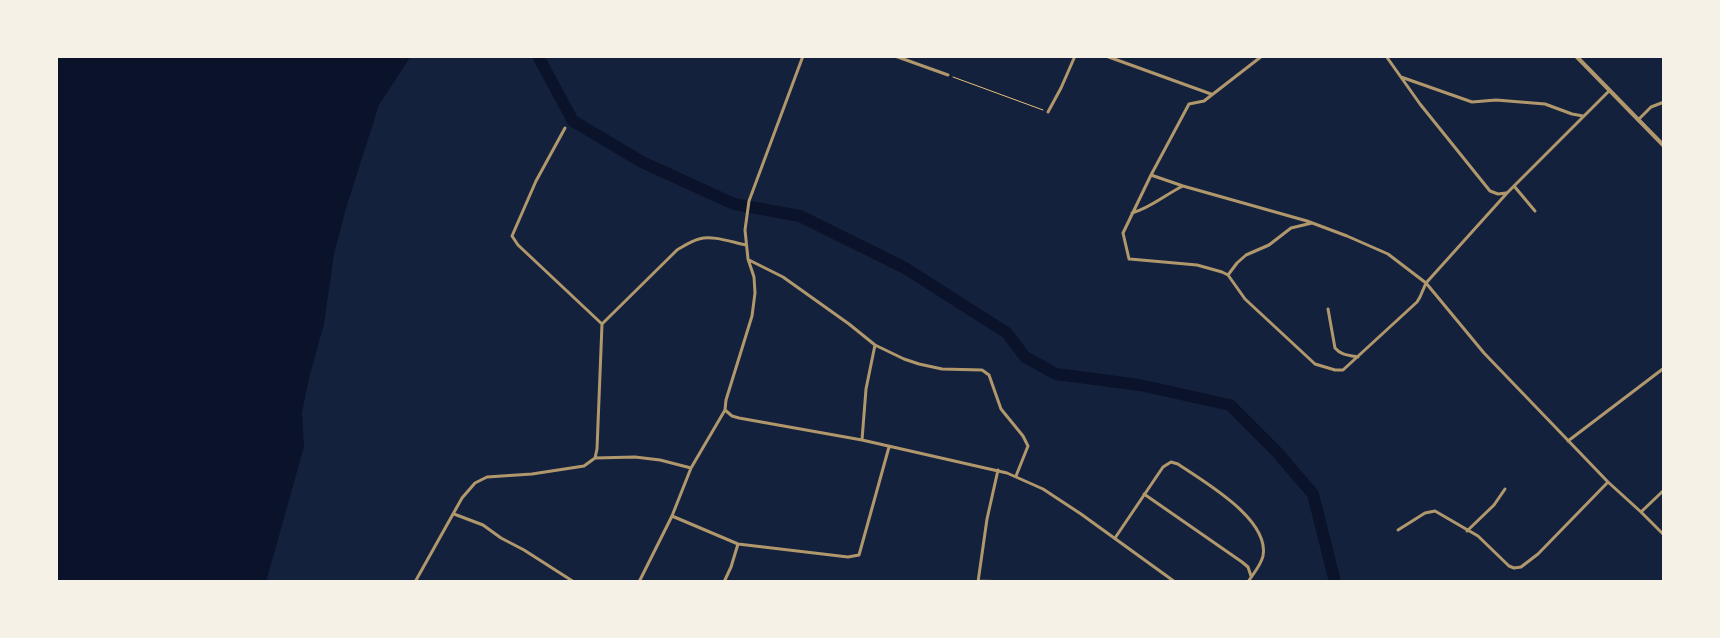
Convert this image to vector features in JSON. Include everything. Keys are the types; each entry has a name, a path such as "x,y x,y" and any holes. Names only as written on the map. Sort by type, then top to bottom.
{"street":[{"path":"639,582 672,516 691,468 725,410 724,406 752,316 755,293 754,277 748,259 744,230 749,201 803,56"},
{"path":"895,56 948,75"},
{"path":"1048,112 1061,88 1074,56"},
{"path":"1106,56 1212,94"},
{"path":"1262,56 1204,101 1189,104 1123,233 1129,259 1197,264 1222,272 1228,276 1245,299 1315,364 1340,371 1359,357 1417,302 1426,283 1507,193 1609,91"},
{"path":"1386,56 1450,142 1490,191 1498,194 1507,193"},
{"path":"1576,56 1664,146"},
{"path":"1400,77 1472,102 1496,100 1544,104 1572,114 1584,116"},
{"path":"1638,120 1651,107 1664,102"},
{"path":"564,128 536,181 512,236 518,246 602,324"},
{"path":"1151,175 1312,223 1388,254 1426,283 1484,353 1608,482 1642,512 1664,535"},
{"path":"1132,213 1141,211 1166,194 1183,186"},
{"path":"1514,186 1535,211"},
{"path":"1228,276 1237,263 1246,255 1270,246 1291,228 1312,223"},
{"path":"596,458 602,324 678,250 691,242 711,238 746,245"},
{"path":"748,259 783,277 875,345 919,364 942,368 982,370 989,375 1001,409 1023,436 1028,446 1016,476"},
{"path":"1328,309 1338,352 1359,357"},
{"path":"862,440 866,389 875,345"},
{"path":"1568,441 1664,368"},
{"path":"725,410 732,416 739,418 862,440 998,470 1016,476 1043,489 1175,582"},
{"path":"672,516 738,544 848,557 859,555 889,447"},
{"path":"416,582 466,492 475,483 487,478 532,474 584,466 596,458 635,456 691,468"},
{"path":"1115,538 1163,467 1171,462 1178,464 1230,501 1257,528 1263,542 1264,553 1248,582"},
{"path":"998,470 987,519 978,581 1005,580 1010,582"},
{"path":"1398,530 1425,513 1435,511 1478,536 1509,566 1514,568 1522,567 1538,554 1608,482"},
{"path":"1467,531 1494,505 1505,489"},
{"path":"1642,512 1664,490"},
{"path":"1144,494 1242,562 1248,567 1251,577"},
{"path":"454,514 484,525 501,538 524,550 574,582"},
{"path":"724,582 732,567 738,544"}],"path":[{"path":"948,75 1048,112"}],"water":[{"path":"56,56 411,56 379,105 347,205 334,254 324,324 309,378 302,413 304,447 266,582 56,582"}],"waterway":[{"path":"538,56 573,121 642,162 734,204 800,216 905,268 1007,333 1025,357 1056,374 1140,385 1230,405 1276,451 1313,494 1335,582"}]}
